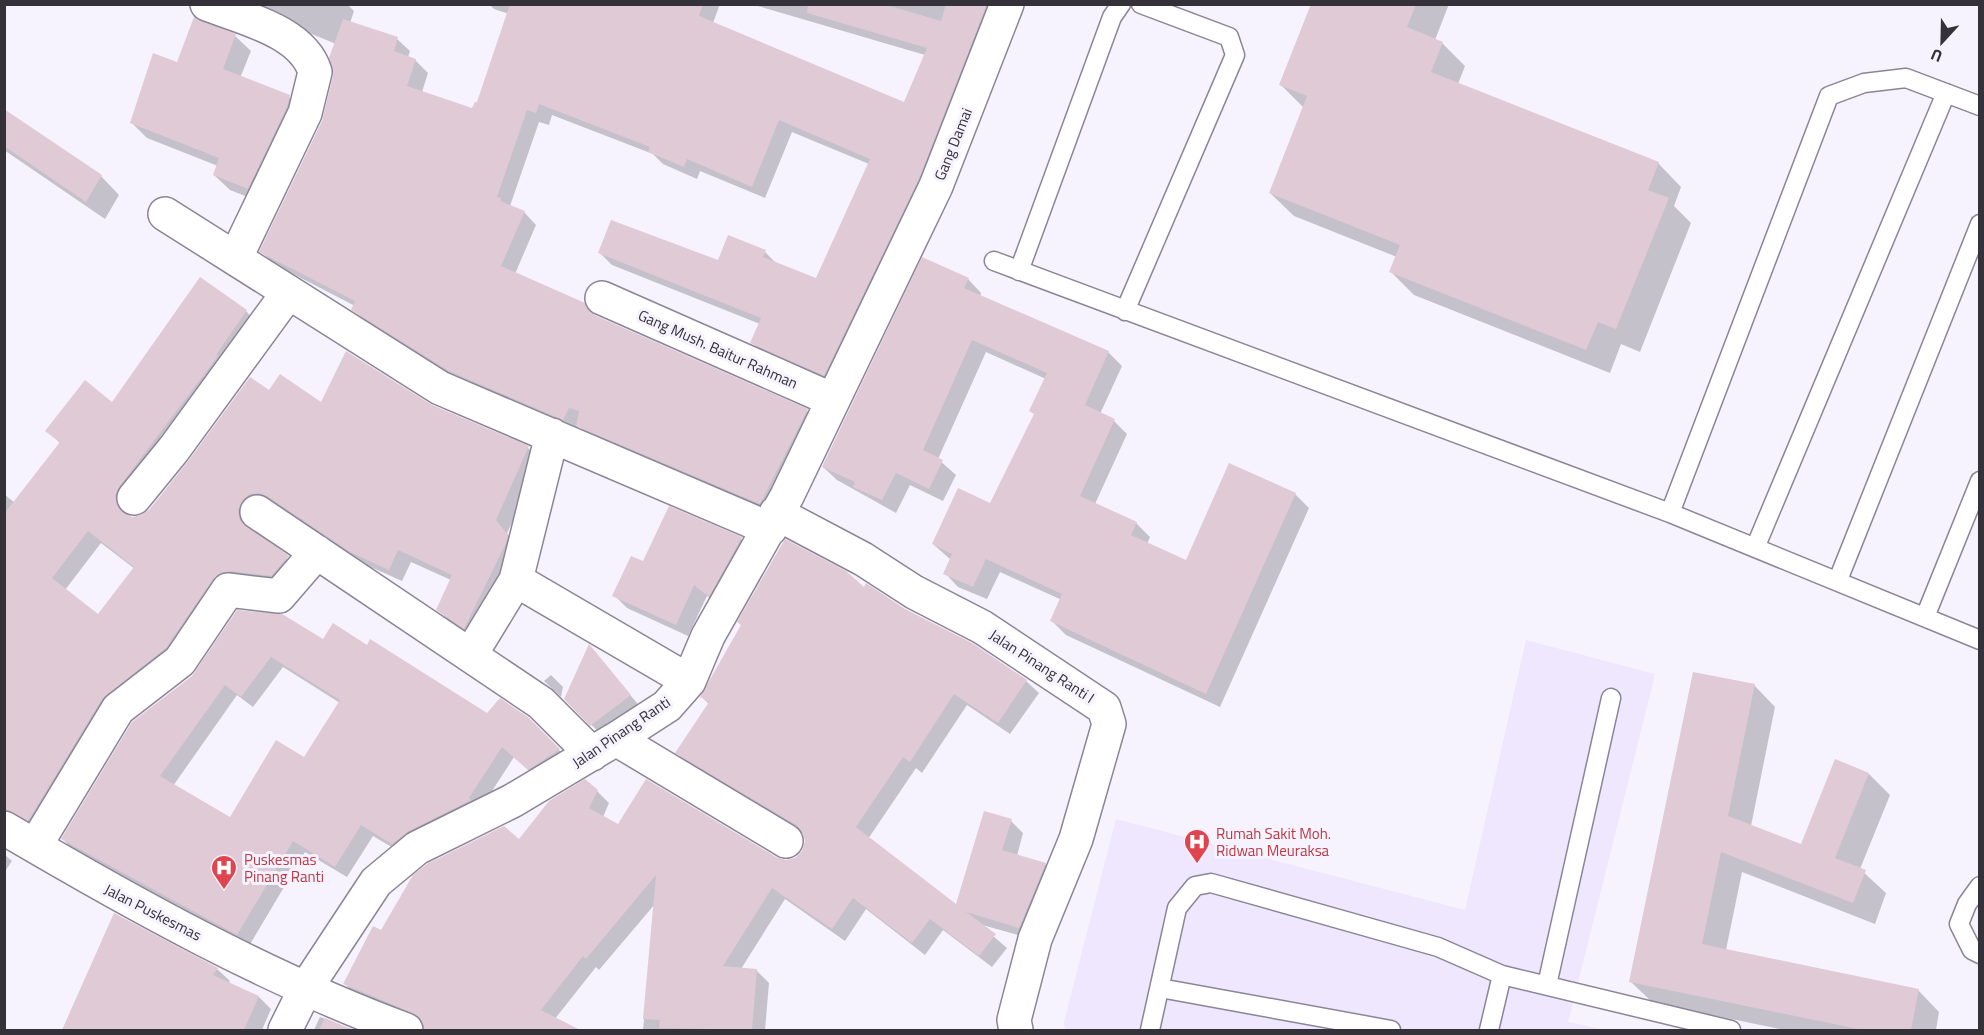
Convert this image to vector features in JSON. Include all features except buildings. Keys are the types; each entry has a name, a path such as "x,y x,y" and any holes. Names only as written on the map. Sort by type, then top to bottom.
{"street":[{"path":"207,4 263,25 290,40 304,53 315,72 305,113 236,257"},
{"name":"Gang Damai","path":"890,280 936,186 1007,4"},
{"name":"Jalan Pinang Ranti I","path":"165,214 440,388 552,435 837,544 914,592 982,627 1104,708 1109,724 1076,839 1035,939 1014,1020 1016,1030"},
{"name":"Jalan Pinang Ranti","path":"285,1030 306,988 376,882 417,848 512,801 667,706 689,681 708,636 773,521 890,280"},
{"path":"134,498 188,431 288,293"},
{"name":"Gang Mush. Baitur Rahman","path":"602,298 832,400"},
{"path":"471,654 516,580 552,435"},
{"path":"257,512 471,654 604,746 786,841"},
{"path":"35,846 118,709 180,661 228,590 279,597 317,552"},
{"path":"516,580 689,681"},
{"name":"Jalan Puskesmas","path":"4,828 135,904 306,988 406,1030"}],"lane":[{"path":"1125,311 1235,55 1232,42 1224,35 1141,4"},
{"path":"1019,271 1116,7"},
{"path":"1670,513 1829,96 1864,83 1906,78 1980,106"},
{"path":"1755,548 1946,93"},
{"path":"1838,580 1980,224"},
{"path":"994,261 1670,513 1980,640"},
{"path":"1925,617 1980,481"},
{"path":"1547,985 1611,698"},
{"path":"1150,1030 1177,908 1195,886 1211,883 1438,947 1502,975 1731,1030"},
{"path":"1980,886 1967,904 1959,924 1972,950 1980,954"},
{"path":"1489,1030 1502,975"},
{"path":"1160,988 1391,1030"}],"shaded area":[{"name":"Rumah Sakit Moh. Ridwan Meuraksa","path":"1526,640 1655,674 1568,1022 1607,1030 1065,1030 1064,1022 1116,819 1465,910"}],"place":[{"name":"Rumah Sakit Moh. Ridwan Meuraksa","path":"1197,865"},
{"name":"Puskesmas Pinang Ranti","path":"224,891"}]}
